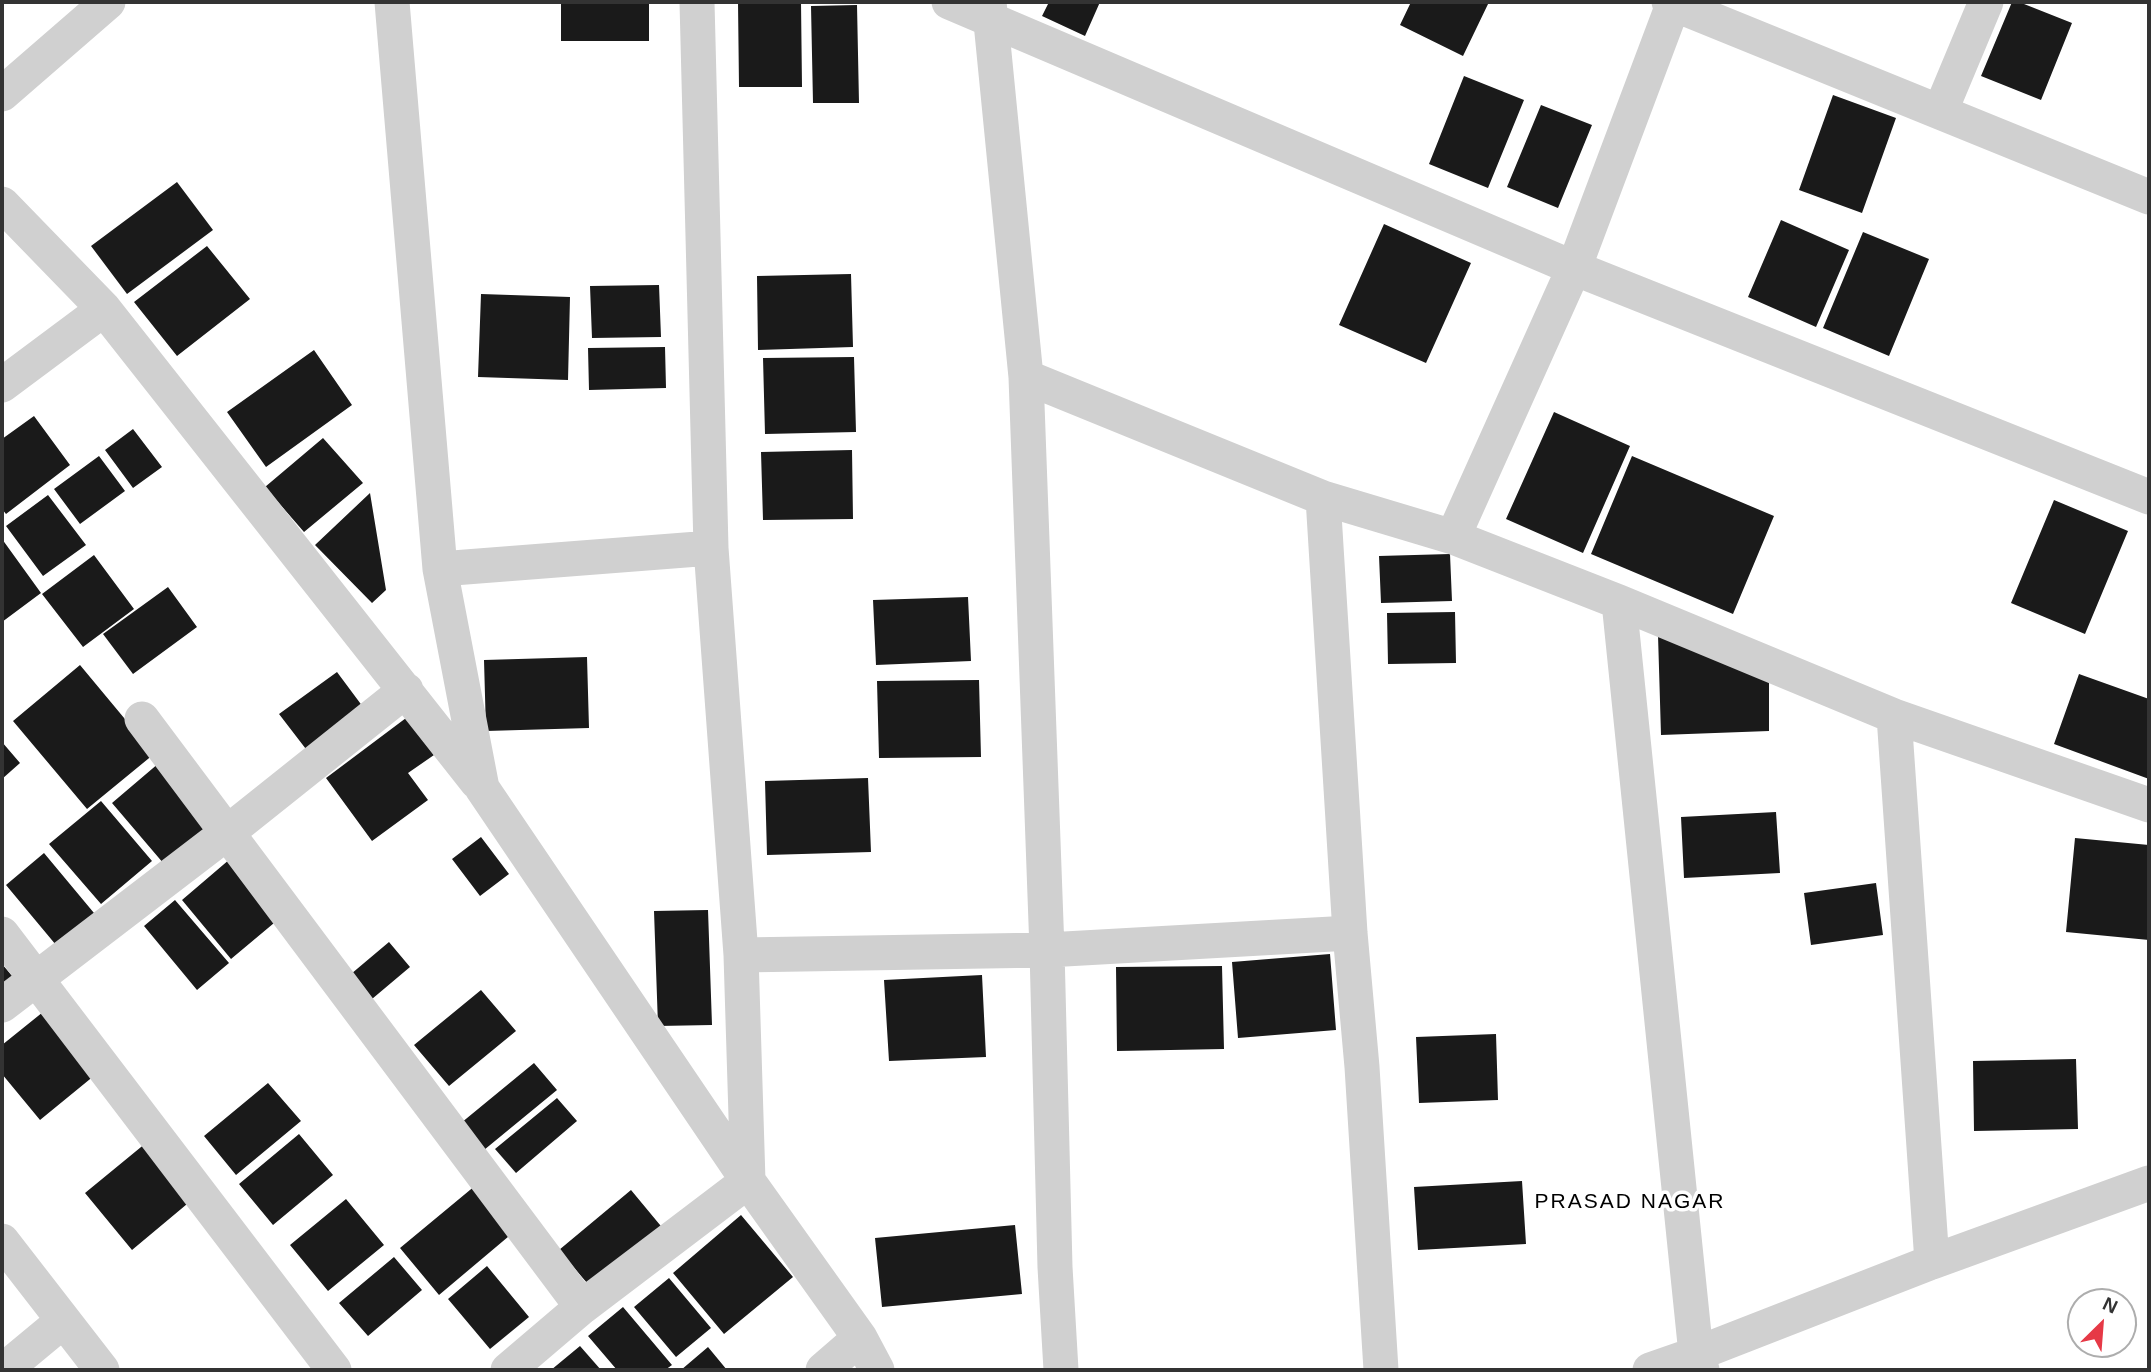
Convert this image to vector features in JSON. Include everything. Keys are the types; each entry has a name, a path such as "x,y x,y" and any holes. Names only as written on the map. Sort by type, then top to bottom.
{"street":[{"path":"2,94 107,2"},
{"path":"392,2 440,569 482,788"},
{"path":"697,2 711,548 741,955 748,1181"},
{"path":"949,2 989,10 1574,268 2149,498"},
{"path":"1452,537 1574,268 1672,2 2149,197"},
{"path":"1940,112 1986,2"},
{"path":"989,10 1026,377 1047,950 1055,1267 1061,1370"},
{"path":"2,204 104,309 482,788 748,1181 860,1338 877,1370"},
{"path":"2,385 104,309"},
{"path":"1026,377 1323,498 1452,537 1619,602 1894,716 2149,805"},
{"path":"1323,498 1381,1370"},
{"path":"440,569 711,548"},
{"path":"1619,602 1699,1362"},
{"path":"2,1005 228,832 406,690"},
{"path":"1894,716 1933,1262"},
{"path":"142,719 582,1307"},
{"path":"741,955 1047,950 1350,933"},
{"path":"2,934 334,1370"},
{"path":"508,1370 582,1307 748,1181"},
{"path":"1650,1370 1699,1362 1933,1262 2149,1183"},
{"path":"2,1241 102,1370"},
{"path":"4,1370 63,1321"},
{"path":"823,1370 860,1338"}],"building":[{"path":"561,2 649,2 649,41 561,41"},
{"path":"738,2 801,2 802,87 739,87"},
{"path":"1049,2 1100,2 1085,36 1042,16"},
{"path":"1411,2 1489,2 1463,56 1400,25"},
{"path":"2012,2 2019,2 2072,23 2041,100 1981,76"},
{"path":"857,5 859,103 813,103 811,6"},
{"path":"1464,76 1524,100 1488,188 1429,164"},
{"path":"1833,95 1896,118 1862,213 1799,190"},
{"path":"1541,105 1592,125 1558,208 1507,187"},
{"path":"177,182 213,230 127,294 91,246"},
{"path":"1781,220 1849,250 1816,327 1748,297"},
{"path":"1384,224 1471,263 1426,363 1339,325"},
{"path":"1863,232 1929,259 1889,356 1823,328"},
{"path":"207,246 250,299 177,356 134,302"},
{"path":"851,274 853,347 758,350 757,276"},
{"path":"659,285 661,337 592,338 590,286"},
{"path":"481,294 570,297 568,380 478,377"},
{"path":"665,347 666,388 589,390 588,348"},
{"path":"314,350 352,405 266,467 227,412"},
{"path":"854,357 856,432 765,434 763,358"},
{"path":"1554,412 1630,446 1583,553 1506,519"},
{"path":"34,416 70,465 6,514 2,509 2,439"},
{"path":"133,429 162,467 133,488 105,450"},
{"path":"323,438 363,483 304,532 265,487"},
{"path":"852,450 853,519 763,520 761,452"},
{"path":"99,456 125,491 80,524 54,489"},
{"path":"1632,456 1774,516 1733,614 1591,554"},
{"path":"370,493 386,590 372,603 315,545"},
{"path":"48,495 86,545 43,576 6,526"},
{"path":"2054,500 2128,531 2085,634 2011,603"},
{"path":"2,539 41,593 2,622"},
{"path":"1450,554 1452,601 1381,603 1379,556"},
{"path":"94,555 134,609 83,647 42,594"},
{"path":"168,587 197,627 133,674 103,634"},
{"path":"968,597 971,661 876,665 873,600"},
{"path":"1455,612 1456,663 1388,664 1387,613"},
{"path":"1658,635 1769,680 1769,731 1661,735"},
{"path":"587,657 589,728 486,731 484,660"},
{"path":"80,665 154,754 87,809 13,721"},
{"path":"337,672 366,711 309,753 279,714"},
{"path":"2079,674 2149,699 2149,779 2054,744"},
{"path":"979,680 981,757 879,758 877,681"},
{"path":"406,718 434,755 408,773 428,800 372,841 326,778"},
{"path":"2,742 20,763 2,779"},
{"path":"159,763 211,825 164,864 112,803"},
{"path":"868,778 871,852 767,855 765,781"},
{"path":"101,801 152,861 101,904 49,844"},
{"path":"1776,812 1780,873 1684,878 1681,817"},
{"path":"481,837 509,874 480,896 452,859"},
{"path":"2075,838 2149,845 2149,940 2066,932"},
{"path":"44,853 99,919 61,951 6,885"},
{"path":"230,859 280,918 231,959 182,900"},
{"path":"1876,883 1883,935 1811,945 1804,893"},
{"path":"175,900 229,963 197,990 144,926"},
{"path":"708,910 712,1025 658,1026 654,911"},
{"path":"389,942 410,967 372,999 351,974"},
{"path":"1330,954 1336,1030 1238,1038 1232,962"},
{"path":"2,964 13,977 2,987"},
{"path":"1222,966 1224,1049 1117,1051 1116,967"},
{"path":"982,975 986,1057 889,1061 884,980"},
{"path":"481,990 516,1031 449,1086 414,1045"},
{"path":"43,1012 95,1075 40,1120 2,1074 2,1045"},
{"path":"1496,1034 1498,1100 1419,1103 1416,1037"},
{"path":"2076,1059 2078,1129 1974,1131 1973,1061"},
{"path":"534,1063 557,1090 484,1150 461,1123"},
{"path":"268,1083 301,1121 236,1175 204,1136"},
{"path":"557,1098 577,1121 516,1173 495,1149"},
{"path":"299,1134 333,1175 273,1225 239,1184"},
{"path":"152,1138 199,1194 132,1250 85,1193"},
{"path":"1522,1181 1526,1244 1418,1250 1414,1187"},
{"path":"476,1185 515,1231 439,1295 400,1248"},
{"path":"631,1190 665,1231 593,1290 559,1250"},
{"path":"346,1199 384,1245 328,1291 290,1245"},
{"path":"741,1215 793,1277 724,1334 673,1273"},
{"path":"1015,1225 1022,1294 882,1307 875,1238"},
{"path":"394,1257 422,1290 368,1336 339,1303"},
{"path":"487,1266 529,1317 490,1349 448,1299"},
{"path":"669,1278 711,1328 676,1357 634,1307"},
{"path":"623,1307 672,1365 665,1370 617,1370 588,1336"},
{"path":"580,1346 601,1370 551,1370"},
{"path":"708,1347 727,1370 681,1370"}],"district":[{"name":"PRASAD NAGAR","path":"1630,1202"}]}
